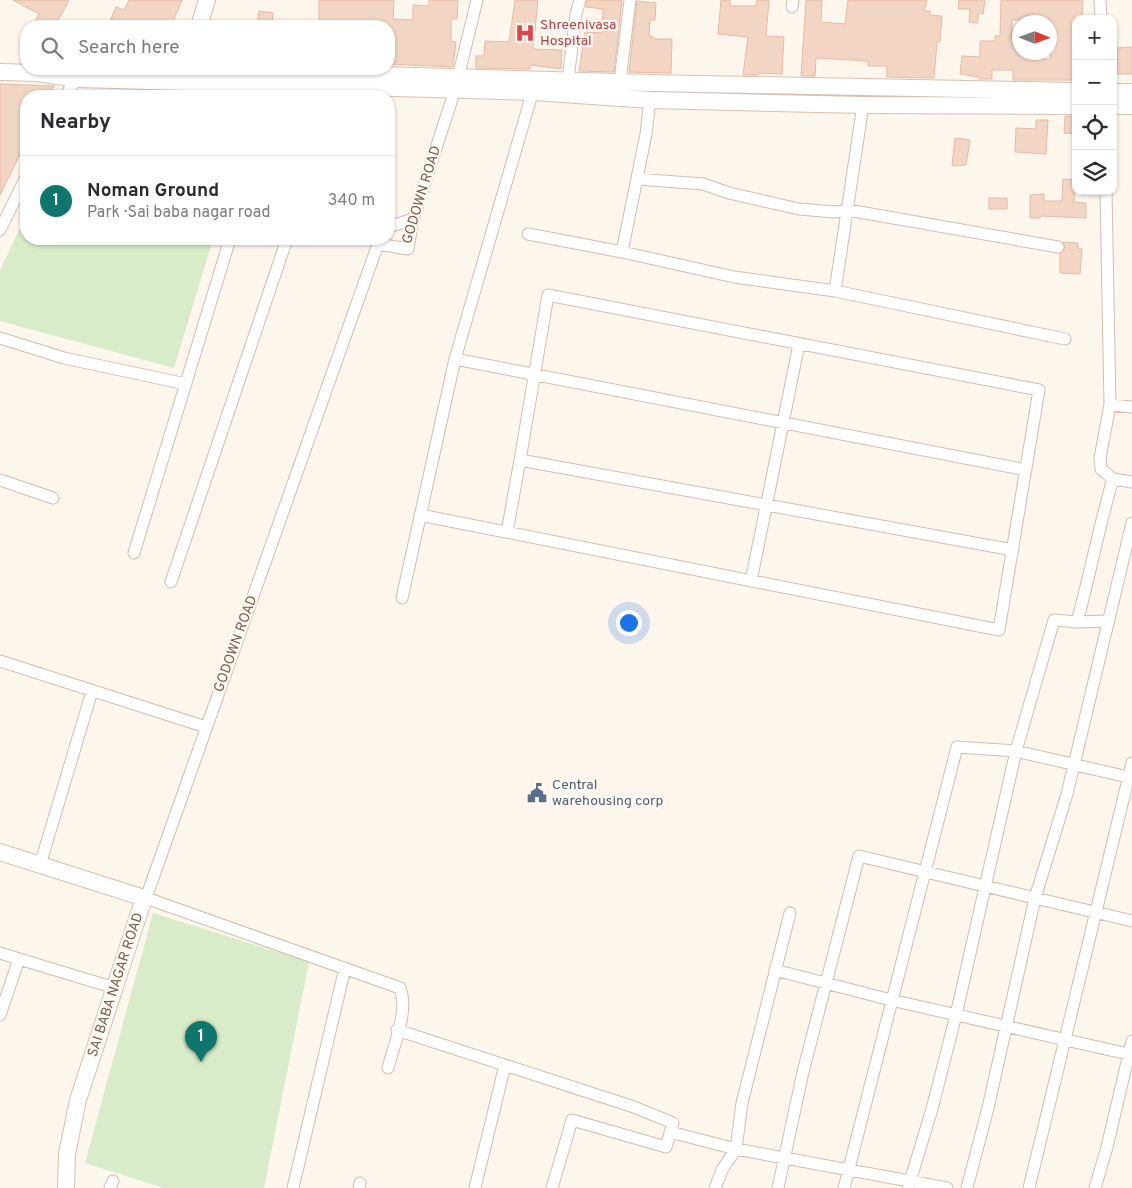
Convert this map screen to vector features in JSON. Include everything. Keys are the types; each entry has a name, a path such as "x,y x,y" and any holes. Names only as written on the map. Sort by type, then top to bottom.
{"street":[{"path":"201,20 207,0"},
{"name":"GODOWN ROAD","path":"384,245 408,249 413,219 457,83 476,0"},
{"path":"568,79 576,14 580,0"},
{"path":"619,90 630,0"},
{"path":"1100,0 1101,15"},
{"path":"0,72 20,72"},
{"path":"55,75 78,79 137,75"},
{"path":"257,75 535,85 619,90 1072,91"},
{"path":"69,90 78,79"},
{"path":"535,85 568,79 619,90 650,100 863,105 1072,106"},
{"path":"402,598 455,359 535,85"},
{"path":"1117,92 1132,92"},
{"path":"622,252 646,134 650,100"},
{"path":"835,291 863,105"},
{"path":"1117,106 1132,106"},
{"path":"637,179 703,184 729,193 799,209 834,212 848,210 1058,247"},
{"path":"0,230 20,189"},
{"path":"1106,195 1110,405 1100,458 1101,469 1112,479 1132,482"},
{"path":"395,226 413,219"},
{"path":"528,234 622,252 734,278 835,291 1065,339"},
{"path":"134,553 228,245"},
{"path":"171,582 285,245"},
{"name":"GODOWN ROAD","path":"144,899 378,245"},
{"path":"420,515 999,630 1039,390 548,295 507,532"},
{"path":"0,338 64,358 186,384"},
{"path":"751,581 799,344"},
{"path":"455,359 1026,470"},
{"path":"1110,405 1132,407"},
{"path":"520,460 1013,550"},
{"path":"1077,622 1112,479"},
{"path":"0,480 53,498"},
{"path":"966,1188 988,1108 1005,1024 1035,898 1074,764 1132,523"},
{"path":"909,1184 932,1109 956,1015 1016,751 1054,620 1077,622 1108,621"},
{"path":"0,661 206,727"},
{"path":"40,865 92,691"},
{"path":"844,1188 957,747 1016,751 1130,778"},
{"path":"1029,1188 1064,1039 1130,778 1132,763"},
{"name":"SAI BABA NAGAR ROAD","path":"0,852 144,899 78,1100 67,1154 66,1188"},
{"path":"778,1188 825,983 859,856 1132,921"},
{"path":"144,899 400,988 403,996 403,1007 388,1068"},
{"path":"715,1188 722,1170 736,1149 742,1103 790,914"},
{"path":"0,953 115,988"},
{"path":"0,1014 19,959"},
{"path":"293,1188 345,968"},
{"path":"775,970 891,1000 1005,1024 1130,1054"},
{"path":"397,1030 642,1110 673,1123 666,1147 572,1120 552,1188"},
{"path":"1095,1188 1107,1147 1132,1041"},
{"path":"475,1188 505,1065"},
{"path":"670,1132 736,1149 784,1157 909,1184 947,1188"}],"green space":[{"path":"20,228 20,245 211,245 174,368 0,321 0,270"},
{"path":"153,913 309,962 264,1188 163,1188 85,1163"}],"building":[{"path":"13,0 69,0 58,20 36,20 39,14"},
{"path":"129,0 182,0 174,20 111,20 116,7 124,10"},
{"path":"319,0 394,0 393,19 413,20 413,5 429,6 429,0 458,0 457,19 451,19 451,41 456,42 453,67 395,64 395,20 319,20"},
{"path":"515,0 538,0 533,49 562,50 561,69 531,65 530,69 476,68 476,56 484,56 485,41 509,42"},
{"path":"587,0 622,0 614,72 579,71 585,32 602,33 603,9 586,7"},
{"path":"721,0 730,0 730,6 756,6 757,0 769,0 766,36 784,37 782,74 759,73 758,75 743,75 748,37 718,34"},
{"path":"806,0 822,0 821,22 845,24 848,0 927,0 924,11 930,11 930,15 942,16 940,42 937,42 934,78 887,77 887,66 868,66 868,61 816,58 815,76 801,76"},
{"path":"959,0 985,0 983,14 978,13 978,23 969,22 970,9 958,9"},
{"path":"1001,0 1083,0 1082,15 1072,15 1072,80 1013,80 1013,70 992,70 992,79 979,79 979,77 960,74 962,56 980,57 980,41 995,41 995,36 1000,36"},
{"path":"637,1 656,3 655,20 650,20 649,35 656,39 672,39 671,73 629,72"},
{"path":"259,11 273,13 272,20 258,20"},
{"path":"1132,47 1132,74 1117,74 1117,48"},
{"path":"0,84 54,86 52,90 20,90 20,154 0,195"},
{"path":"1065,116 1072,117 1072,134 1064,133"},
{"path":"1036,120 1048,120 1046,154 1015,152 1016,128 1036,129"},
{"path":"955,138 970,140 966,165 952,166"},
{"path":"1063,179 1072,180 1074,202 1086,203 1086,218 1041,216 1040,218 1030,218 1030,195 1044,194 1044,201 1062,201"},
{"path":"989,198 1007,198 1007,209 989,209"},
{"path":"1063,242 1078,243 1078,248 1082,249 1080,274 1060,273 1060,254 1065,248"}],"place":[{"name":"Shreenivasa Hospital","path":"525,33"},
{"name":"Central warehousing corp","path":"537,793"},
{"name":"Noman Ground","path":"201,1062"}]}
